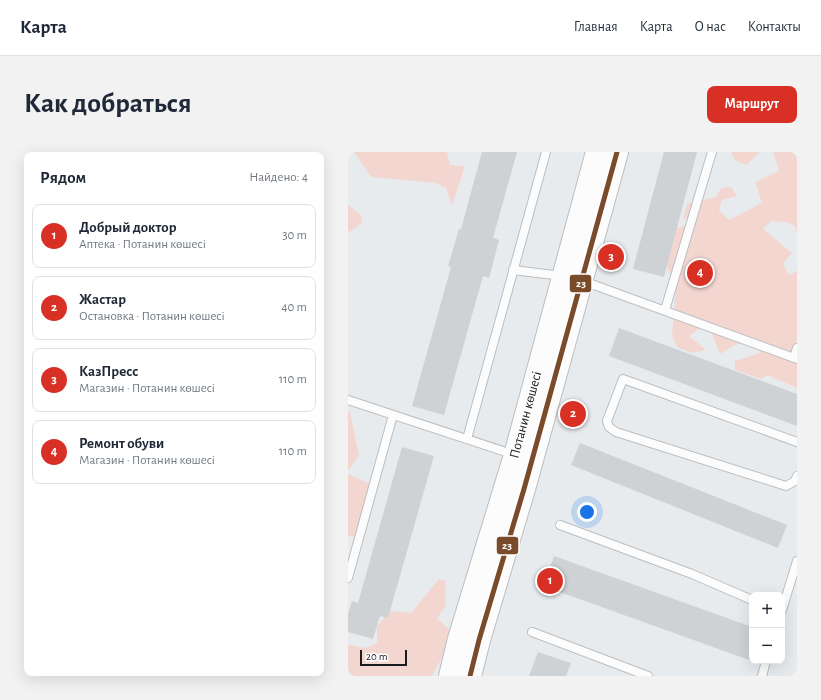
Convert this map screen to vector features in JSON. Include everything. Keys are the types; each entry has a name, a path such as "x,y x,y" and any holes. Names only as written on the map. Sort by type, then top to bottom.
{"main road":[{"name":"Потанин көшесі","path":"470,676 479,640 524,489 572,278 597,152"},
{"name":"Потанин көшесі","path":"450,676 459,639 515,455 572,278 617,152"}],"lane":[{"path":"467,439 546,152"},
{"path":"665,310 712,152"},
{"path":"513,270 572,278 796,358 797,348"},
{"path":"796,480 791,485 786,486 757,477 616,432 609,427 607,421 623,379 797,442"},
{"path":"348,400 515,455"},
{"path":"348,578 393,414"},
{"path":"560,525 692,574 749,599"},
{"path":"785,600 797,561"},
{"path":"532,632 648,676"},
{"path":"762,676 765,664"}],"shaded area":[{"path":"354,152 447,152 450,165 465,166 452,206 446,188 436,183 371,177"},
{"path":"731,152 759,153 746,165 735,160"},
{"path":"773,152 797,152 797,234 795,226 786,222 771,221 763,229 792,253 783,263 789,275 797,271 797,388 767,375 761,379 735,370 735,361 760,353 758,345 737,344 720,354 711,332 701,328 689,336 706,350 692,353 677,347 672,336 676,287 662,255 668,232 690,223 690,217 683,219 687,204 716,197 721,188 731,187 737,196 722,200 719,210 729,220 762,203 755,182 779,171"},
{"path":"348,205 361,215 362,223 348,233"},
{"path":"348,411 350,412 359,455 348,471"},
{"path":"348,474 372,485 357,537 348,536"},
{"path":"439,579 445,581 446,605 437,619 455,634 432,676 348,676 348,645 366,648 377,643 377,626 390,611 411,613"}],"building":[{"path":"482,152 517,152 493,238 499,240 489,278 483,276 444,415 412,406 451,267 448,266 459,229 461,229"},
{"path":"664,152 697,152 664,277 633,269"},
{"path":"619,328 797,394 797,426 609,356"},
{"path":"580,443 787,525 778,548 571,465"},
{"path":"402,447 434,456 388,618 380,616 373,639 348,632 348,614 352,601 358,603"},
{"path":"554,556 749,626 749,660 543,586"},
{"path":"538,652 571,663 566,676 529,676"}],"transit line":[{"name":"23","path":"470,676 479,640 524,489 617,152"}],"place":[{"name":"КазПресс","path":"611,257"},
{"name":"Ремонт обуви","path":"700,273"},
{"name":"Жастар","path":"573,414"},
{"name":"Добрый доктор","path":"550,581"}]}
